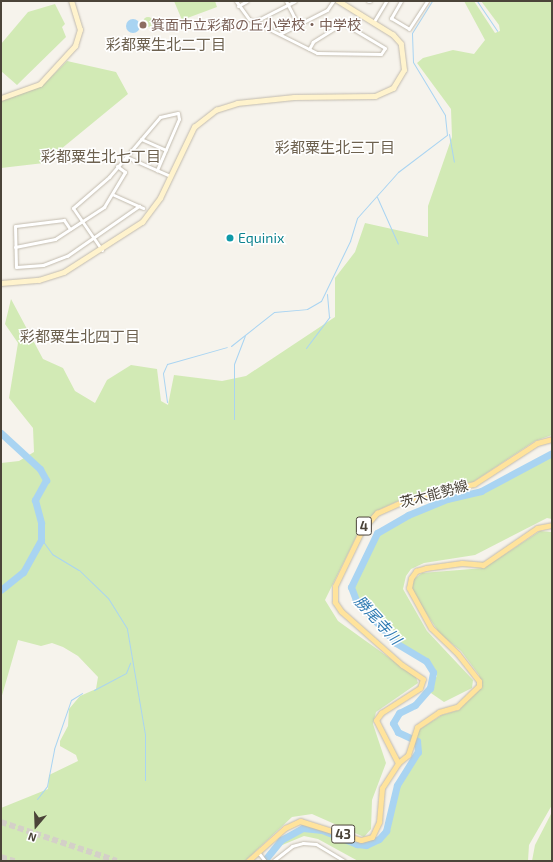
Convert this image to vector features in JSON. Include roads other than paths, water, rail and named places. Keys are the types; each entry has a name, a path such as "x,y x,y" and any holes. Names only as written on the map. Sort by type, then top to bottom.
{"main road":[{"name":"茨木能勢線","path":"398,763 376,720 381,713 420,688 423,679 402,665 335,602 335,586 362,530 376,513 408,499 474,484 537,443 552,439"},
{"path":"398,763 408,755 417,727 439,712 457,707 476,692 480,681 431,628 409,588 411,578 416,571 426,568 462,563 482,565 536,528 552,525"},
{"name":"43","path":"248,861 285,828 300,821 361,840 372,837 379,822 382,788 398,763"}],"street":[{"path":"1,98 40,84 75,46 80,30 71,1"},
{"path":"236,1 238,6 254,22 317,53 382,54 385,48 343,23 313,42 310,49"},
{"path":"238,6 247,1"},
{"path":"286,1 298,25"},
{"path":"254,22 295,1"},
{"path":"280,34 326,10 333,1"},
{"path":"1,283 54,276 102,250 148,216 194,127 225,106 306,96 375,96 393,88 404,70 403,49 393,35 338,1"},
{"path":"373,23 386,1"},
{"path":"401,1 391,18 409,29 427,1"},
{"path":"102,250 73,208 127,157 140,139 160,117 178,113 179,119 158,170"},
{"path":"140,139 166,150"},
{"path":"127,157 170,176"},
{"path":"15,247 45,243 83,222 114,195 125,172 117,166"},
{"path":"114,195 143,208"},
{"path":"70,229 64,220 14,226 16,267 31,266 58,260 94,239 139,206"},
{"path":"274,861 292,846 303,842 316,844 344,861"},
{"path":"258,852 265,861"}],"water":[{"path":"133,19 138,21 140,26 138,31 133,33 128,31 126,26 128,21"}],"waterway":[{"path":"231,346 274,312 307,309 321,301 350,241 357,218 398,172 447,135 445,115 413,62 412,33 432,1"},
{"path":"477,1 497,31"},
{"path":"449,134 454,162"},
{"path":"377,197 398,244"},
{"path":"306,348 329,317 327,294"},
{"path":"234,419 234,364 245,336"},
{"path":"167,402 163,373 167,364 227,347"},
{"path":"1,433 40,469 46,480 35,500 41,523 41,540 23,572 1,590"},
{"name":"勝尾寺川","path":"264,861 281,840 303,828 322,830 357,844 366,845 379,839 386,831 397,785 418,752 417,741 398,732 393,723 399,713 415,705 430,688 433,672 426,661 396,643 356,600 351,587 377,533 408,515 447,499 481,491 552,453"},
{"path":"42,540 52,554 79,570 108,598 127,629 145,734 145,780"},
{"path":"94,690 126,673 130,663"},
{"path":"37,799 47,786 54,749 71,700 82,693"}],"tunnel":[{"path":"1,822 117,861"},
{"path":"1,857 14,861"}],"place":[{"name":"箕面市立彩都の丘小学校・中学校","path":"143,25"},
{"name":"Equinix","path":"230,238"}],"district":[{"name":"彩都粟生北二丁目","path":"166,45"},
{"name":"彩都粟生北三丁目","path":"335,148"},
{"name":"彩都粟生北七丁目","path":"101,157"},
{"name":"彩都粟生北四丁目","path":"80,337"}]}
